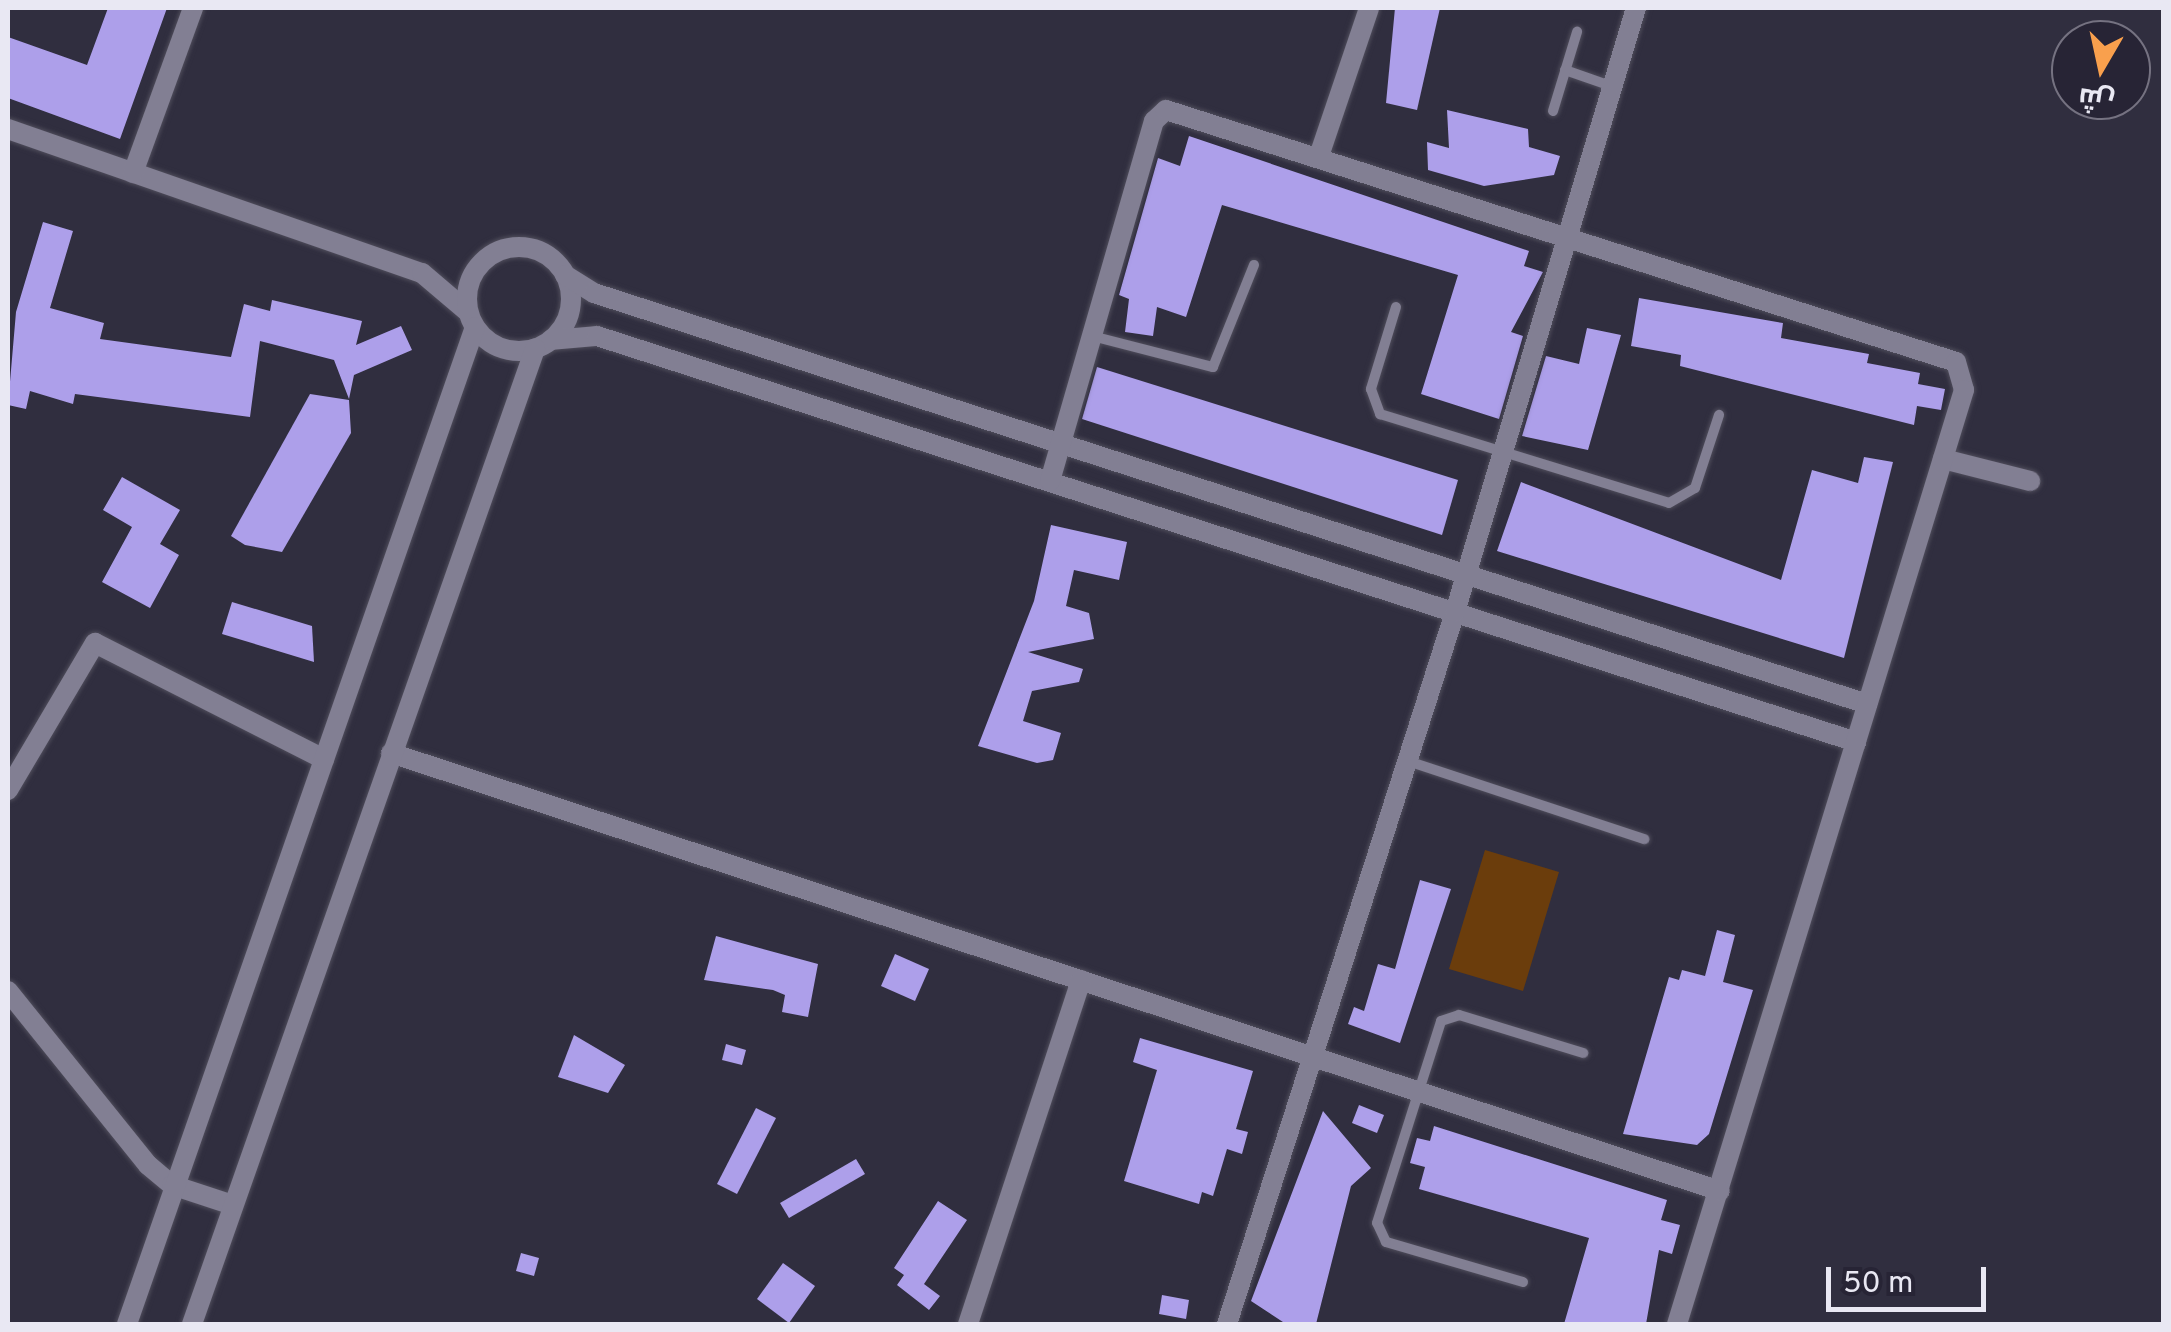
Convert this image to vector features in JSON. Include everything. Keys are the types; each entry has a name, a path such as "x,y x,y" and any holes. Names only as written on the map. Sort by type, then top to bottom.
{"street":[{"path":"133,173 193,8"},
{"path":"1319,156 1369,8"},
{"path":"1227,1324 1456,612 1563,236 1636,8"},
{"path":"1050,481 1158,115 1179,110 1950,357 1964,390 1677,1324"},
{"path":"8,129 422,274 502,348 597,336 1856,742"},
{"path":"422,274 478,266 524,247 594,293 1867,704"},
{"path":"127,1324 172,1185 324,759 471,320 478,266"},
{"path":"192,1324 391,753 543,344 570,310 565,274"},
{"path":"1943,459 2030,480"},
{"path":"8,790 95,644 324,759"},
{"path":"1786,718 1798,682"},
{"path":"391,753 1720,1190"},
{"path":"968,1324 1081,980"},
{"path":"8,990 172,1185 233,1205"}],"lane":[{"path":"1553,111 1577,32"},
{"path":"1565,70 1611,86"},
{"path":"1092,336 1212,367 1254,265"},
{"path":"1396,306 1371,389 1375,409 1502,453 1676,503 1695,488 1719,416"},
{"path":"1408,761 1644,838"},
{"path":"1524,1282 1378,1236 1436,1026 1452,1015 1583,1053"}],"shaded area":[{"path":"1485,850 1559,872 1523,991 1449,969"}],"building":[{"path":"108,8 167,8 120,139 8,98 8,37 87,65"},
{"path":"1395,8 1440,8 1417,110 1386,103"},
{"path":"1447,110 1528,129 1529,147 1560,156 1554,175 1484,186 1428,170 1427,142 1449,148"},
{"path":"1189,136 1529,251 1524,266 1543,272 1511,332 1523,336 1499,419 1421,394 1458,275 1222,205 1186,317 1157,307 1153,336 1125,332 1129,299 1119,295 1158,158 1180,166"},
{"path":"43,222 73,231 50,308 104,323 100,339 231,357 244,304 270,311 272,300 362,321 356,345 401,326 412,350 354,375 349,399 334,360 260,341 250,417 75,394 73,404 30,391 26,409 8,405 16,312"},
{"path":"1639,298 1783,323 1781,338 1869,354 1867,363 1920,373 1918,384 1945,389 1941,410 1917,406 1914,425 1680,366 1681,355 1631,346"},
{"path":"1587,328 1621,335 1588,450 1522,436 1546,356 1579,364"},
{"path":"1097,367 1458,480 1442,535 1082,419"},
{"path":"310,394 349,400 351,433 282,552 245,545 231,536"},
{"path":"1864,457 1893,462 1844,658 1497,551 1521,482 1781,580 1812,470 1858,483"},
{"path":"122,477 180,510 160,544 179,555 150,608 102,582 132,527 103,510"},
{"path":"1051,525 1127,542 1119,580 1074,570 1066,606 1089,613 1094,639 1028,652 1083,669 1079,682 1032,691 1023,721 1061,733 1053,760 1037,763 978,746 1034,601"},
{"path":"232,602 312,626 314,662 222,634"},
{"path":"1420,880 1451,889 1400,1043 1348,1024 1354,1007 1364,1011 1378,964 1395,969"},
{"path":"1717,930 1735,935 1723,982 1753,990 1709,1134 1697,1145 1623,1134 1669,977 1679,980 1682,970 1705,976"},
{"path":"716,936 818,964 808,1017 782,1012 785,995 773,990 704,980"},
{"path":"895,954 929,969 915,1001 881,986"},
{"path":"574,1035 625,1065 608,1093 558,1077"},
{"path":"1140,1038 1253,1071 1236,1129 1248,1132 1242,1154 1227,1149 1213,1196 1202,1192 1199,1204 1124,1181 1157,1070 1133,1062"},
{"path":"726,1044 746,1050 742,1065 722,1060"},
{"path":"1359,1105 1384,1115 1377,1133 1352,1123"},
{"path":"756,1108 776,1118 737,1194 717,1184"},
{"path":"1323,1111 1371,1168 1351,1186 1316,1324 1286,1324 1251,1301"},
{"path":"1434,1126 1667,1200 1661,1220 1680,1225 1672,1254 1659,1250 1646,1324 1564,1324 1589,1238 1419,1189 1425,1167 1410,1163 1417,1138 1430,1141"},
{"path":"856,1159 865,1174 789,1218 780,1203"},
{"path":"938,1201 967,1220 924,1284 940,1296 929,1310 897,1285 904,1275 894,1268"},
{"path":"521,1253 539,1258 534,1276 516,1271"},
{"path":"783,1263 815,1286 789,1323 757,1299"},
{"path":"1162,1295 1189,1300 1186,1319 1159,1314"}]}
